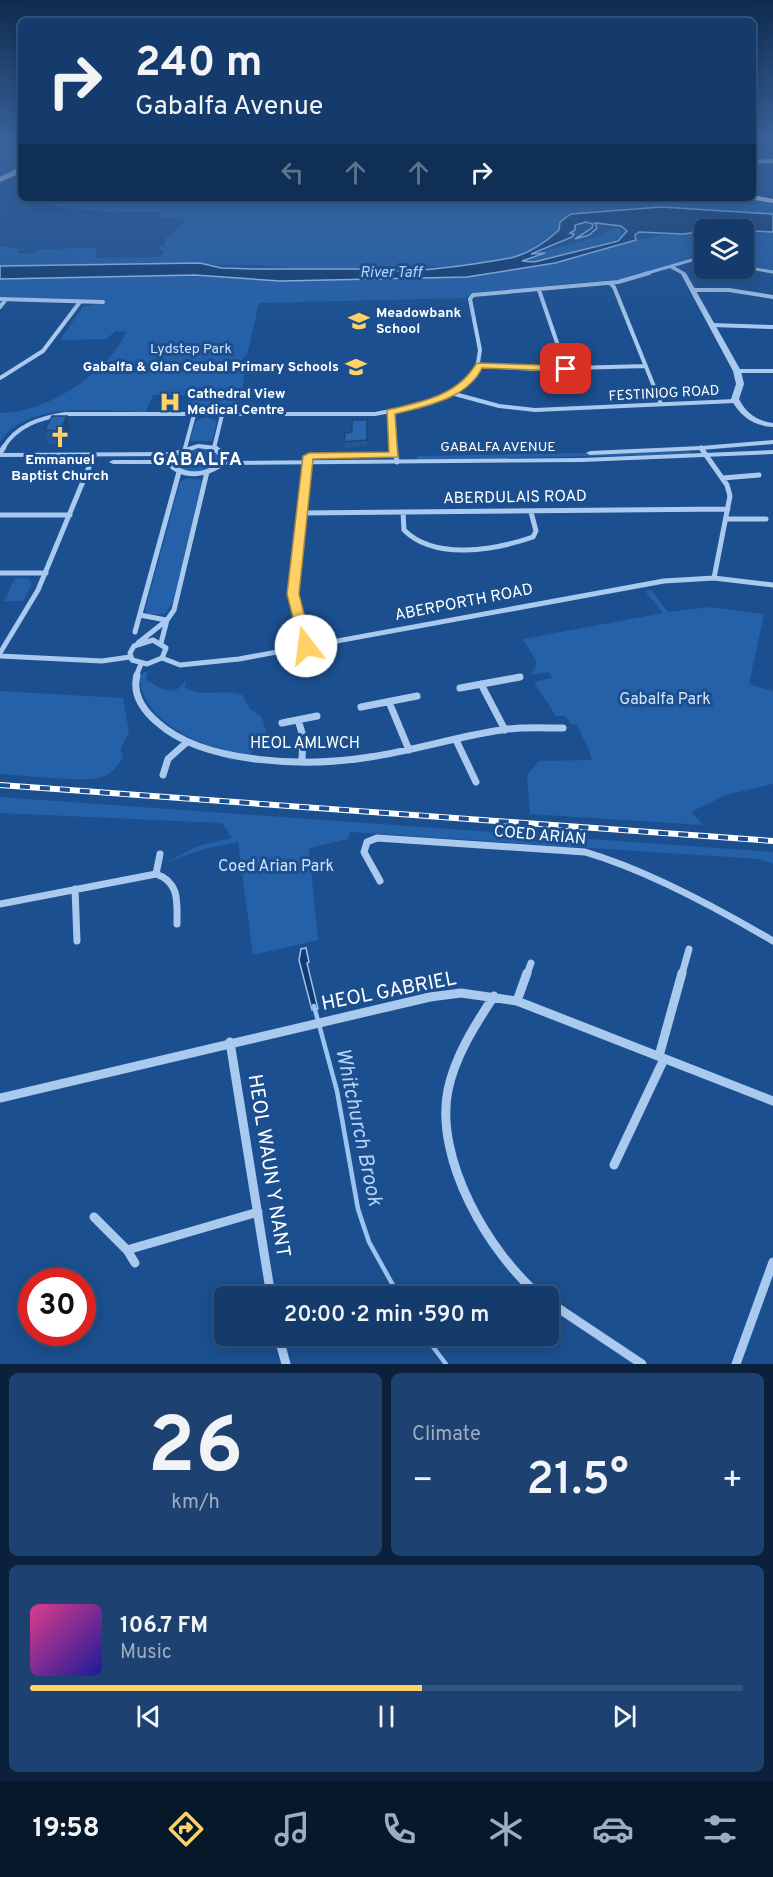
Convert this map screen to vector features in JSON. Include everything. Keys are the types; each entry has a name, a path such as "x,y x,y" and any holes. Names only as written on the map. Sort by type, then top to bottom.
{"street":[{"path":"0,454 16,430 51,416 339,416 390,412 426,404 451,393 473,378 479,366 480,350 470,298 476,294 610,283 694,260"},
{"path":"672,267 683,273 737,370 740,384 735,401 747,416 771,427"},
{"path":"754,269 773,272"},
{"path":"610,283 614,287 661,404"},
{"path":"539,290 566,369"},
{"path":"692,290 726,290 773,297"},
{"path":"0,298 103,302"},
{"path":"0,307 6,299"},
{"path":"0,378 43,351 80,302"},
{"path":"712,325 773,327"},
{"path":"479,366 566,369 645,366"},
{"path":"737,370 773,371"},
{"name":"FESTINIOG ROAD","path":"451,393 499,406 535,410 735,401"},
{"path":"390,412 396,458"},
{"path":"185,448 194,415"},
{"path":"214,448 222,415"},
{"name":"GABALFA AVENUE","path":"704,452 773,442"},
{"path":"0,454 92,458 171,458 185,448 198,446 214,448 224,460 207,472 179,472"},
{"path":"704,452 729,490 728,509 714,578"},
{"name":"GABALFA AVENUE","path":"224,460 396,458 593,460 704,452 773,452"},
{"path":"0,462 92,458"},
{"path":"92,458 46,573 0,654 102,661 130,657 141,664 153,663 162,658 166,651 161,643 153,640 138,643"},
{"path":"135,632 179,472 171,458"},
{"path":"306,646 293,594 308,459"},
{"path":"161,643 167,620 176,606 207,472"},
{"path":"723,478 759,475"},
{"name":"ABERDULAIS ROAD","path":"302,513 728,509"},
{"path":"403,512 407,534 422,542 475,549 533,537 536,531 531,512"},
{"path":"0,515 70,515"},
{"path":"726,519 766,519"},
{"path":"0,573 46,573"},
{"name":"ABERPORTH ROAD","path":"162,658 180,664 202,663 642,584 714,578 773,585"},
{"path":"140,615 167,620"},
{"path":"130,657 131,650 138,643 167,620"},
{"name":"HEOL AMLWCH","path":"141,664 134,681 137,698 159,725 187,742 237,757 349,761 505,730 563,728"},
{"path":"460,688 520,676"},
{"path":"481,684 505,730"},
{"path":"361,707 417,696"},
{"path":"389,702 409,750"},
{"path":"282,723 317,716"},
{"path":"298,720 303,736 302,760"},
{"path":"456,740 476,782"},
{"path":"163,775 168,759 187,742"},
{"name":"COED ARIAN","path":"380,881 363,849 367,842 377,838 585,852 635,871 743,923 773,941"},
{"path":"156,874 160,854"},
{"path":"0,904 156,874 166,878 178,895 177,924"},
{"path":"75,889 77,941"},
{"path":"614,1165 661,1057 689,949"},
{"path":"518,1001 531,963"},
{"name":"HEOL GABRIEL","path":"0,1098 230,1042 450,994 494,996 518,1001 773,1101"},
{"path":"494,996 463,1045 446,1102 447,1133 455,1164 498,1254 525,1286"},
{"name":"HEOL WAUN Y NANT","path":"230,1042 269,1286"},
{"path":"127,1250 258,1212"},
{"path":"94,1217 127,1250 135,1263"},
{"path":"736,1364 773,1262"},
{"path":"559,1309 642,1364"},
{"path":"281,1346 286,1364"}],"green space":[{"path":"773,204 773,217 661,207 594,210 562,225 556,237 514,258 446,267 418,265 321,270 259,265 0,266 0,246 24,250 18,250 18,253 34,254 40,249 99,248 96,250 96,258 161,257 164,250 158,250 160,246 164,246 166,238 187,220 156,217 162,212 118,212 116,215 111,215 116,213 53,205"},
{"path":"619,228 623,235 615,240 533,262 522,261 539,256 544,251 605,235 603,233"},
{"name":"Lydstep Park","path":"694,229 694,258 622,279 473,293 465,298 259,303 247,355 242,359 244,378 234,412 188,412 192,395 153,395 146,412 88,410 47,414 28,419 12,429 0,442 0,413 36,406 73,388 105,362 117,348 126,332 115,331 107,339 60,340 83,307 106,302 0,297 0,279 195,275 280,281 467,277 555,263 636,240 673,233 683,234"},
{"path":"754,231 773,232 773,270 754,266"},
{"path":"205,417 217,421 212,441 190,441 196,421"},
{"path":"194,448 211,449 219,456 218,462 208,469 196,472 184,470 173,463 175,457"},
{"path":"689,451 691,454 417,460 417,456"},
{"path":"188,478 202,480 174,601 165,614 147,614 145,610 180,482"},
{"path":"15,578 29,579 32,584 23,601 4,601"},
{"name":"Gabalfa Park","path":"651,590 668,612 710,607 764,614 749,684 773,691 773,784 726,795 691,812 703,825 530,814 527,775 539,761 592,760 578,725 571,724 565,716 556,716 534,682 552,678 549,672 531,675 537,663 523,639 663,613 645,591"},
{"path":"144,672 148,672 146,680 162,689 175,691 186,681 185,688 192,691 242,695 250,709 262,717 267,735 251,754 241,759 229,760 225,749 183,734 158,715 148,704 142,691 140,677"},
{"path":"0,691 123,698 129,732 120,750 123,754 116,768 109,774 93,779 0,774"},
{"name":"Coed Arian Park","path":"0,797 773,852 773,864 759,859 350,832 348,839 309,848 318,940 253,955 238,842 204,849 167,862 198,846 232,838 222,823 0,813"}],"water":[{"name":"River Taff","path":"661,207 773,214 773,232 754,231 754,219 694,219 694,230 691,233 639,232 635,235 636,240 555,263 467,277 280,281 195,275 0,279 0,266 200,263 221,268 255,269 401,271 440,268 523,254 559,230 560,222 571,214","holes":["586,222 593,224 592,228 575,239 589,235 597,228 595,223 621,226 627,231 618,241 534,262 522,261 545,253 531,254 572,237 574,234 570,233 575,230 575,225"]},
{"path":"306,948 309,962 307,963 318,1009 312,1010 299,960 301,949"}],"building":[{"path":"52,416 67,416 60,431 45,430"},
{"path":"352,420 367,420 367,440 344,442 345,433 352,432"}],"waterway":[{"name":"Whitchurch Brook","path":"314,1006 337,1091 358,1209 369,1242 393,1286"},
{"name":"Whitchurch Brook","path":"432,1346 446,1364"}],"railway":[{"path":"0,785 773,841"}],"place":[{"name":"Meadowbank School","path":"359,321"},
{"name":"Gabalfa & Glan Ceubal Primary Schools","path":"356,367"},
{"name":"Cathedral View Medical Centre","path":"170,402"},
{"name":"Emmanuel Baptist Church","path":"60,437"}],"district":[{"name":"GABALFA","path":"198,460"}],"route":[{"path":"306,646 293,594 309,456 395,455 390,412 426,404 451,393 473,378 479,366 566,369"}]}
